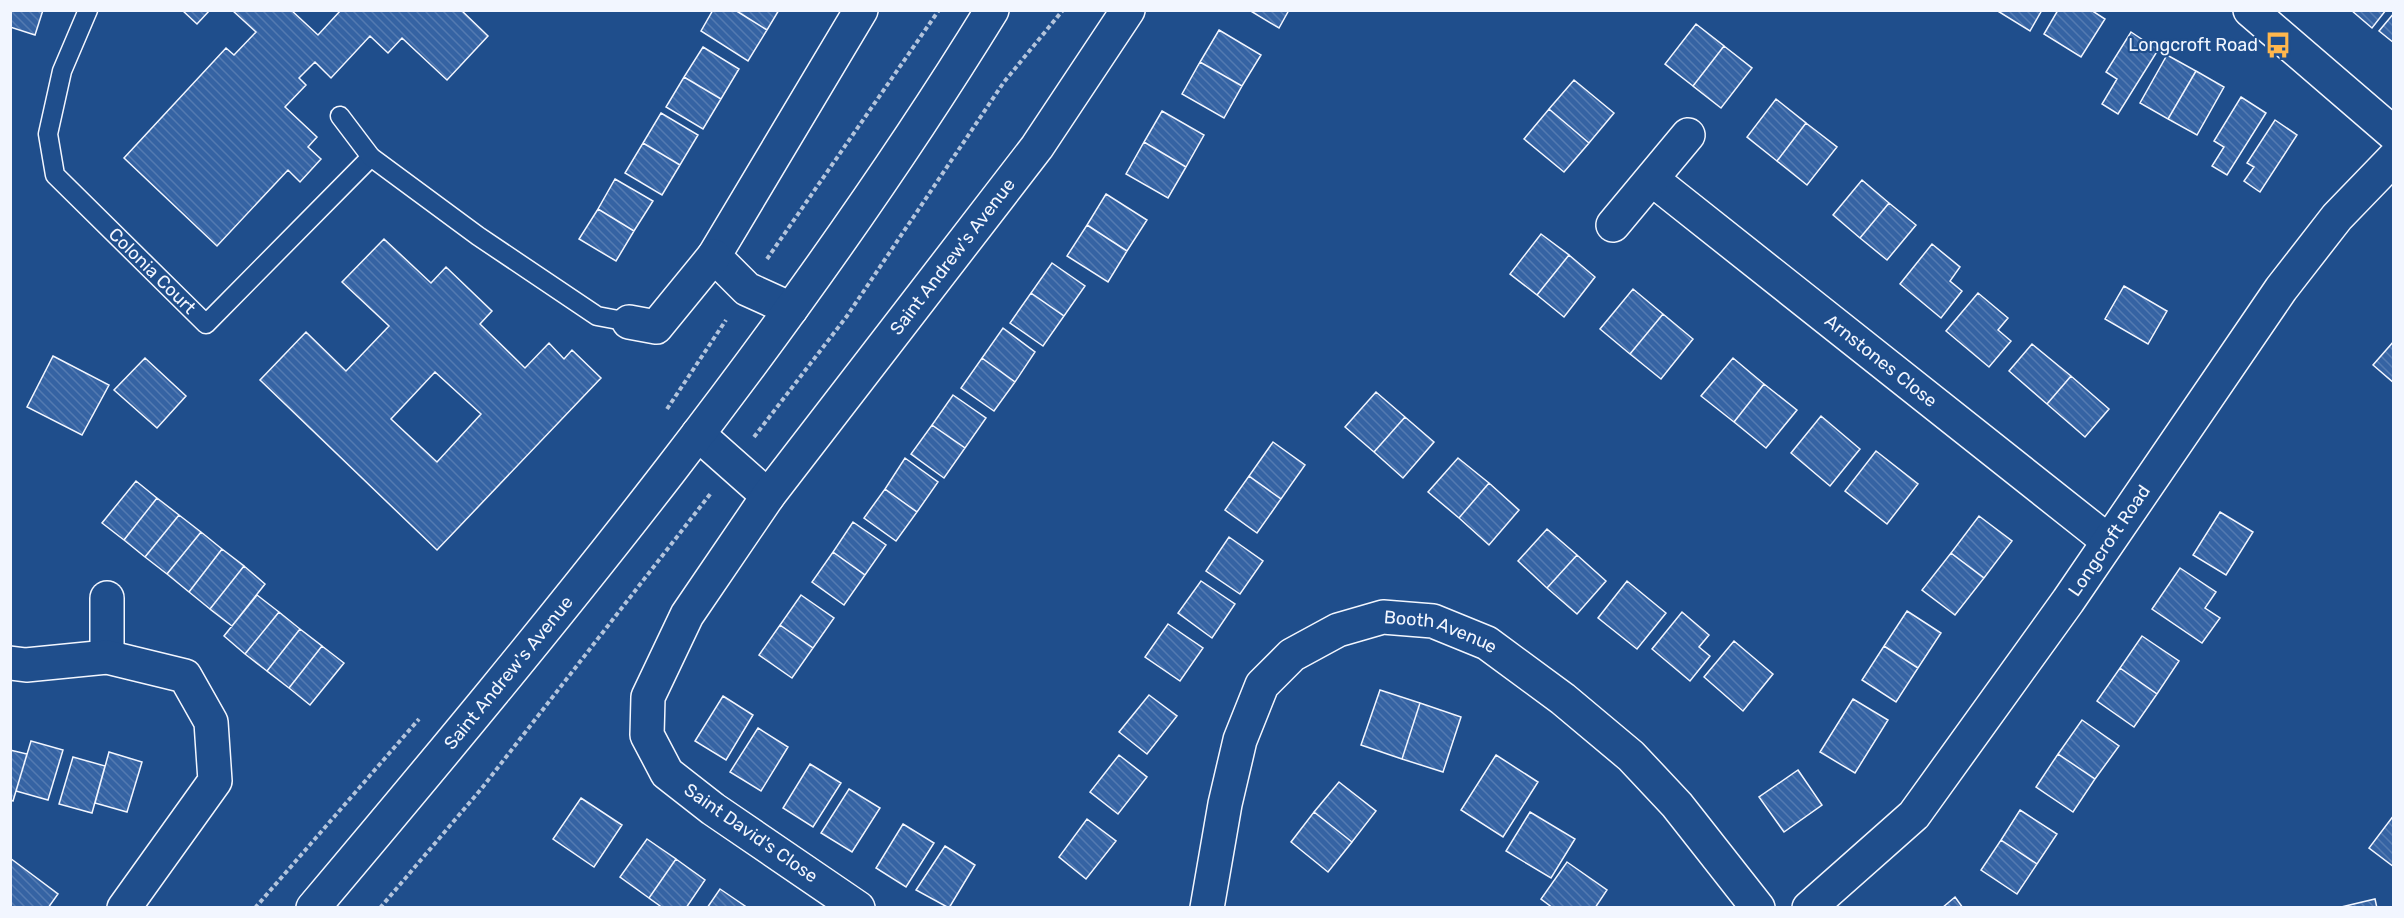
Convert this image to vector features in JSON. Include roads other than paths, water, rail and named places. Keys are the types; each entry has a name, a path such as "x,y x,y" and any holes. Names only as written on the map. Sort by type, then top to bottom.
{"street":[{"path":"629,322 656,327 714,256 861,10"},
{"name":"Saint Andrew's Avenue","path":"313,908 444,752 698,434 791,309 944,87 992,10"},
{"name":"Saint Andrew's Avenue","path":"687,615 768,496 1037,147 1128,10"},
{"path":"2250,10 2394,134"},
{"path":"1613,225 1653,180 1688,135"},
{"name":"Longcroft Road","path":"1809,908 1914,815 2068,601 2281,290 2337,217 2394,158"},
{"name":"Arnstones Close","path":"1653,180 2108,541"},
{"path":"714,256 747,289 791,309"},
{"path":"698,434 768,496"},
{"path":"107,598 107,657"},
{"name":"Saint David's Close","path":"687,615 648,698 647,735 667,773 713,809 858,908"},
{"name":"Booth Avenue","path":"1207,908 1239,740 1262,685 1292,655 1338,630 1383,617 1433,621 1487,643 1563,699 1631,756 1677,805 1758,908"},
{"path":"10,663 26,665 107,657 185,676 212,722 215,781 127,903"}],"lane":[{"name":"Colonia Court","path":"88,10 62,71 48,134 55,175 206,324 371,157"},
{"path":"340,116 371,157 478,236 597,316 629,322"}],"place":[{"name":"Longcroft Road","path":"2278,45"}]}
